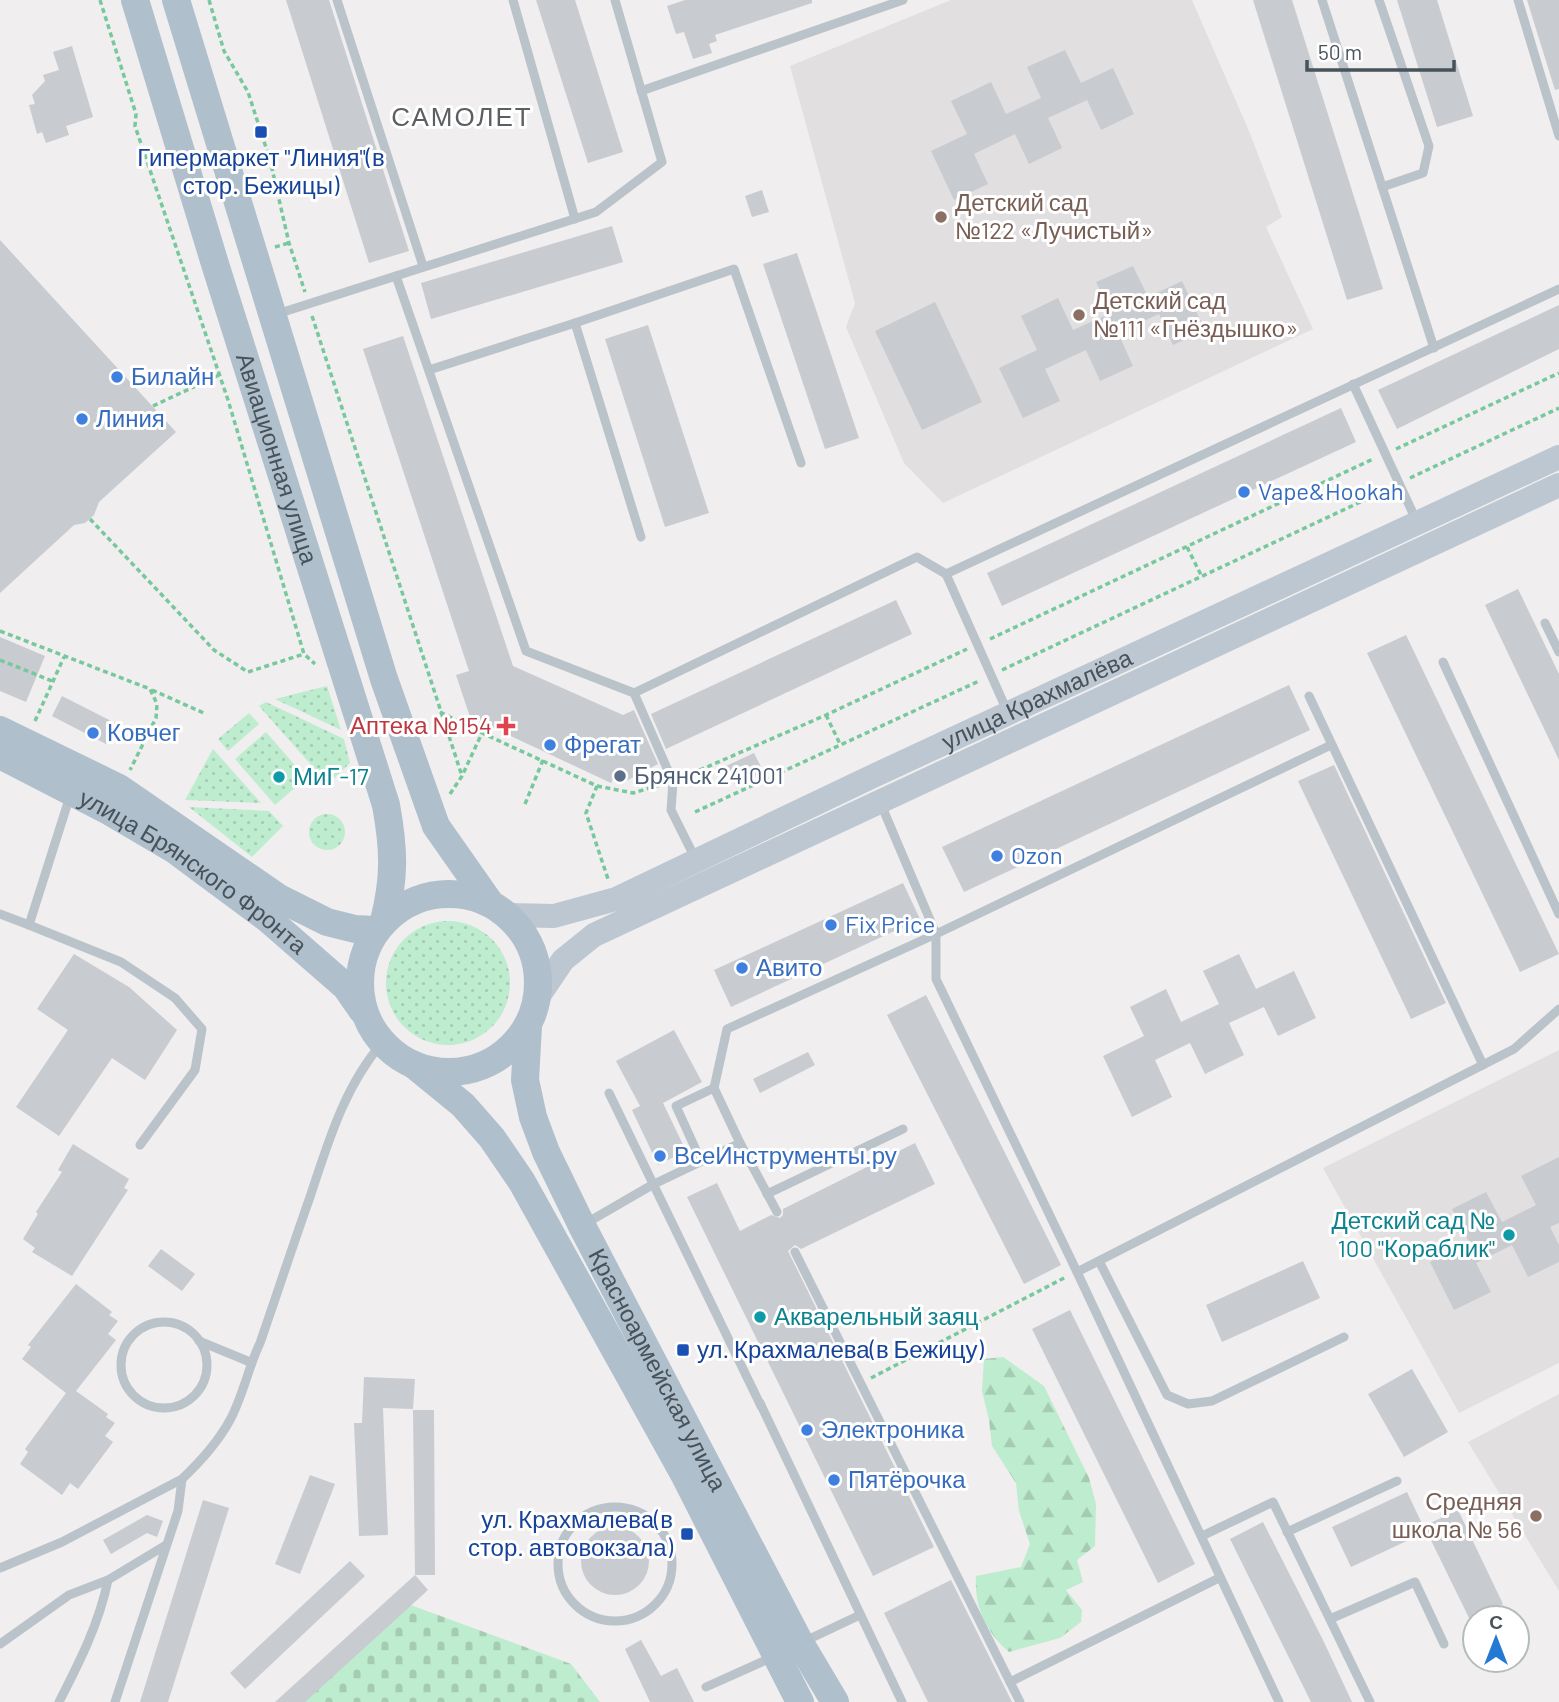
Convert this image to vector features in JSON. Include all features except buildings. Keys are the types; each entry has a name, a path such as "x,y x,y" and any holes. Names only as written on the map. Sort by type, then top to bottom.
{"main road":[{"name":"Авиационная улица","path":"135,0 223,289 386,804 393,843 392,888 380,925"},
{"name":"Авиационная улица","path":"176,0 384,679 436,826 499,909"},
{"name":"улица Крахмалёва","path":"499,909 554,916 616,899 869,778 1559,457"},
{"name":"улица Крахмалёва","path":"538,998 563,960 594,935 1559,485"},
{"name":"улица Брянского Фронта","path":"0,730 76,780 107,810 175,850 268,919 346,987 364,1013"},
{"name":"улица Брянского Фронта","path":"0,755 76,780 125,779 279,898 327,922 355,929 380,925"},
{"path":"434,894 463,894 499,909 527,939 537,967 538,998 528,1026 512,1047 501,1055 491,1062 466,1071 439,1072 402,1060 382,1043 364,1013 359,992 365,949 380,925 407,904 434,894"},
{"name":"Красноармейская улица","path":"528,1026 525,1080 533,1117 546,1152 788,1649 800,1702"},
{"name":"Красноармейская улица","path":"414,1065 463,1105 492,1138 522,1182 684,1474 788,1649 835,1702"}],"lane":[{"path":"337,0 423,265"},
{"path":"513,0 575,219"},
{"path":"272,316 423,265 596,212 662,162 615,0"},
{"path":"641,92 903,0"},
{"path":"1322,0 1434,348"},
{"path":"1379,0 1429,146 1423,173 1382,187"},
{"path":"1518,0 1559,136"},
{"path":"429,370 734,269 801,463"},
{"path":"396,276 526,651 634,693 673,782 671,810 696,860"},
{"path":"946,574 1559,289"},
{"path":"575,323 641,537"},
{"path":"1353,384 1418,524"},
{"path":"634,693 916,557 946,574 1008,714"},
{"path":"1545,623 1559,652"},
{"path":"1443,662 1559,914"},
{"path":"1309,696 1483,1065"},
{"path":"777,1212 714,1088 727,1029 936,934 1331,745"},
{"path":"869,778 936,934 936,979 1279,1702"},
{"path":"29,925 76,780"},
{"path":"0,914 121,962 175,998 202,1029 195,1070 140,1145"},
{"path":"1077,1272 1514,1049 1559,1009"},
{"path":"0,1568 61,1542 182,1479 196,1466 231,1418 250,1362 260,1343 335,1123 355,1080 382,1043"},
{"path":"701,1161 676,1106 714,1088"},
{"path":"608,1093 902,1702"},
{"path":"767,1194 903,1129"},
{"path":"582,1226 652,1185 740,1143"},
{"path":"795,1252 1020,1702"},
{"path":"1098,1261 1167,1395 1188,1404 1212,1401 1343,1337"},
{"path":"199,1341 207,1368 203,1383 195,1395 183,1404 163,1408 143,1403 132,1395 124,1383 121,1356 135,1333 160,1322 175,1324 188,1330 199,1341 250,1362"},
{"path":"115,1702 178,1511 182,1479"},
{"path":"1287,1532 1397,1481"},
{"path":"1202,1536 1273,1502 1370,1702"},
{"path":"612,1507 631,1509 648,1517 661,1529 670,1546 673,1564 670,1582 661,1598 648,1611 631,1619 613,1621 595,1618 578,1608 566,1593 559,1574 558,1555 565,1537 577,1521 593,1511 612,1507"},
{"path":"0,1644 69,1595 108,1580 166,1545"},
{"path":"1010,1682 1219,1578"},
{"path":"59,1702 83,1656 103,1606 108,1580"},
{"path":"1330,1619 1415,1582 1444,1644"},
{"path":"706,1687 860,1615"}],"path":[{"path":"100,0 136,114 135,126 219,375 304,654 321,670"},
{"path":"209,0 224,51 248,92 270,160 289,243 308,304 462,776"},
{"path":"440,712 597,786 633,793 673,782 826,715 1559,373"},
{"path":"153,406 219,375"},
{"path":"695,812 1559,408"},
{"path":"90,519 214,650 248,673 304,654"},
{"path":"1187,547 1201,575"},
{"path":"1,633 150,689 206,714"},
{"path":"35,721 64,657"},
{"path":"0,660 52,681"},
{"path":"125,779 156,718 158,704 150,689"},
{"path":"826,715 840,744"},
{"path":"450,794 462,776 482,733"},
{"path":"525,804 542,760"},
{"path":"597,786 586,813 616,899"},
{"path":"861,1384 1077,1272"}],"shaded area":[{"path":"951,0 1192,0 1249,131 1282,217 1266,227 1313,329 943,503 904,463 846,327 855,303 790,66"},
{"path":"1559,1050 1559,1363 1459,1413 1323,1168"},
{"name":"Средняя школа № 56","path":"1559,1394 1559,1591 1468,1442"}],"green space":[{"path":"327,686 341,730 275,699"},
{"path":"266,702 344,739 350,763 328,784 259,706"},
{"path":"249,713 259,724 228,751 218,739"},
{"path":"266,732 306,778 275,805 235,759"},
{"path":"213,749 261,803 185,800"},
{"path":"189,807 269,811 283,826 252,857"},
{"path":"327,814 340,819 345,832 340,845 327,850 314,845 309,832 314,819"},
{"path":"448,921 472,926 492,939 505,959 510,983 505,1007 492,1027 472,1040 448,1045 424,1040 404,1027 391,1007 386,983 391,959 404,939 424,926"},
{"path":"1003,1357 1044,1386 1089,1478 1096,1504 1095,1546 1077,1560 1083,1582 1066,1590 1082,1610 1081,1622 1060,1638 1009,1652 994,1636 983,1618 976,1587 976,1576 1021,1567 1030,1544 1019,1511 1016,1483 992,1446 982,1391 984,1359"},
{"path":"397,1600 571,1664 600,1702 300,1702"}],"place":[{"name":"Гипермаркет \"Линия\"(в стор. Бежицы)","path":"261,132"},
{"name":"Детский сад №122 «Лучистый»","path":"941,217"},
{"name":"Детский сад №111 «Гнёздышко»","path":"1079,315"},
{"name":"Билайн","path":"117,377"},
{"name":"Линия","path":"82,419"},
{"name":"Vape&Hookah","path":"1244,492"},
{"name":"Аптека №154","path":"506,726"},
{"name":"Ковчег","path":"93,733"},
{"name":"Фрегат","path":"550,745"},
{"name":"Брянск 241001","path":"620,776"},
{"name":"МиГ-17","path":"279,777"},
{"name":"Ozon","path":"997,856"},
{"name":"Fix Price","path":"831,925"},
{"name":"Авито","path":"742,968"},
{"name":"ВсеИнструменты.ру","path":"660,1156"},
{"name":"Детский сад № 100 \"Кораблик\"","path":"1509,1235"},
{"name":"Акварельный заяц","path":"760,1317"},
{"name":"ул. Крахмалева(в Бежицу)","path":"683,1350"},
{"name":"Электроника","path":"807,1430"},
{"name":"Пятёрочка","path":"834,1480"},
{"name":"Средняя школа № 56","path":"1536,1516"},
{"name":"ул. Крахмалева(в стор. автовокзала)","path":"687,1534"}],"district":[{"name":"САМОЛЕТ","path":"462,117"}]}
